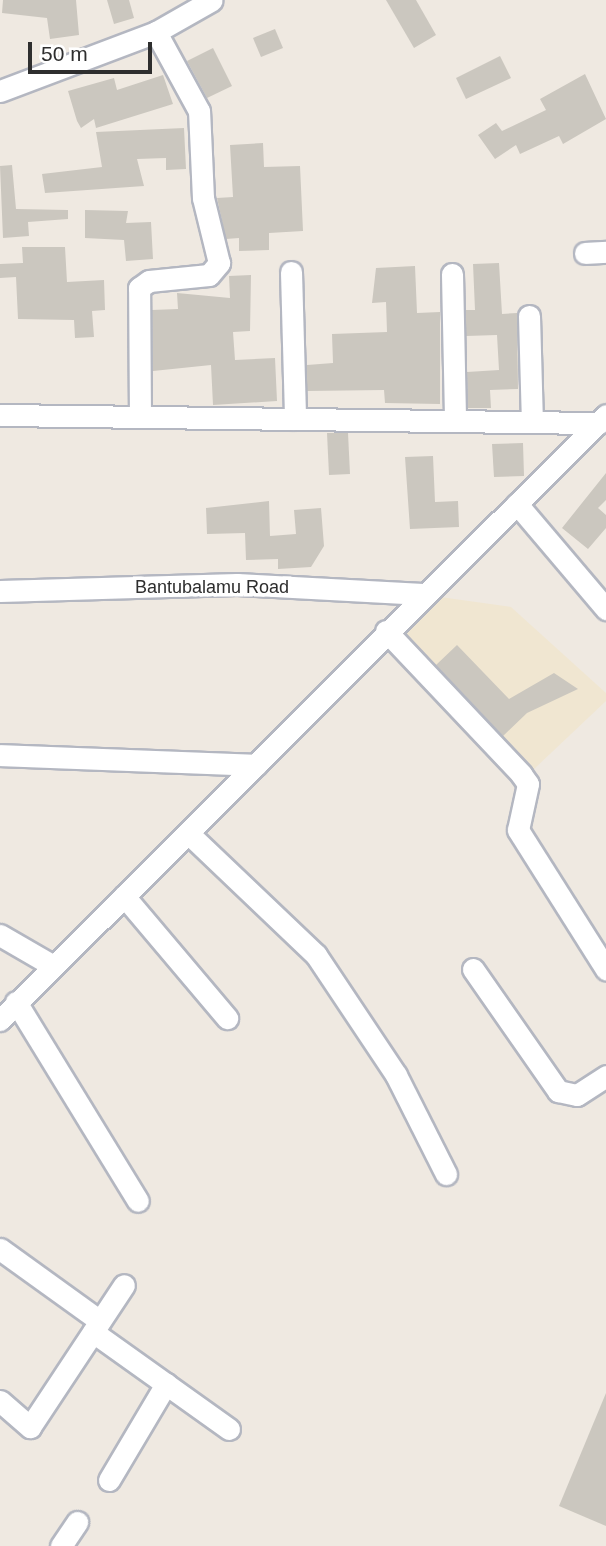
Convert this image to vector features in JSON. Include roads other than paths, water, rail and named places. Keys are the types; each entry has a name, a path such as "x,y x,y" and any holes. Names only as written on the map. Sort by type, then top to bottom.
{"street":[{"path":"0,91 156,32 212,0"},
{"path":"140,417 139,288 149,281 209,275 219,263 203,198 199,111 156,32"},
{"path":"291,272 295,419"},
{"path":"452,274 455,421"},
{"path":"529,316 532,422"},
{"path":"0,415 532,422 602,419"},
{"path":"0,1020 50,964 188,833 423,594 602,419"},
{"path":"517,504 606,610"},
{"name":"Bantubalamu Road","path":"0,591 237,584 352,585 423,594"},
{"path":"386,631 522,774 528,784 519,830 606,969"},
{"path":"0,755 256,765"},
{"path":"188,833 316,955 396,1074 446,1174"},
{"path":"124,896 227,1018"},
{"path":"0,935 50,964"},
{"path":"473,970 558,1091 577,1095 606,1076"},
{"path":"16,1002 138,1201"},
{"path":"0,1249 166,1384 229,1429"},
{"path":"0,1401 30,1427 124,1285"},
{"path":"109,1480 166,1384"},
{"path":"61,1546 77,1522"}]}
